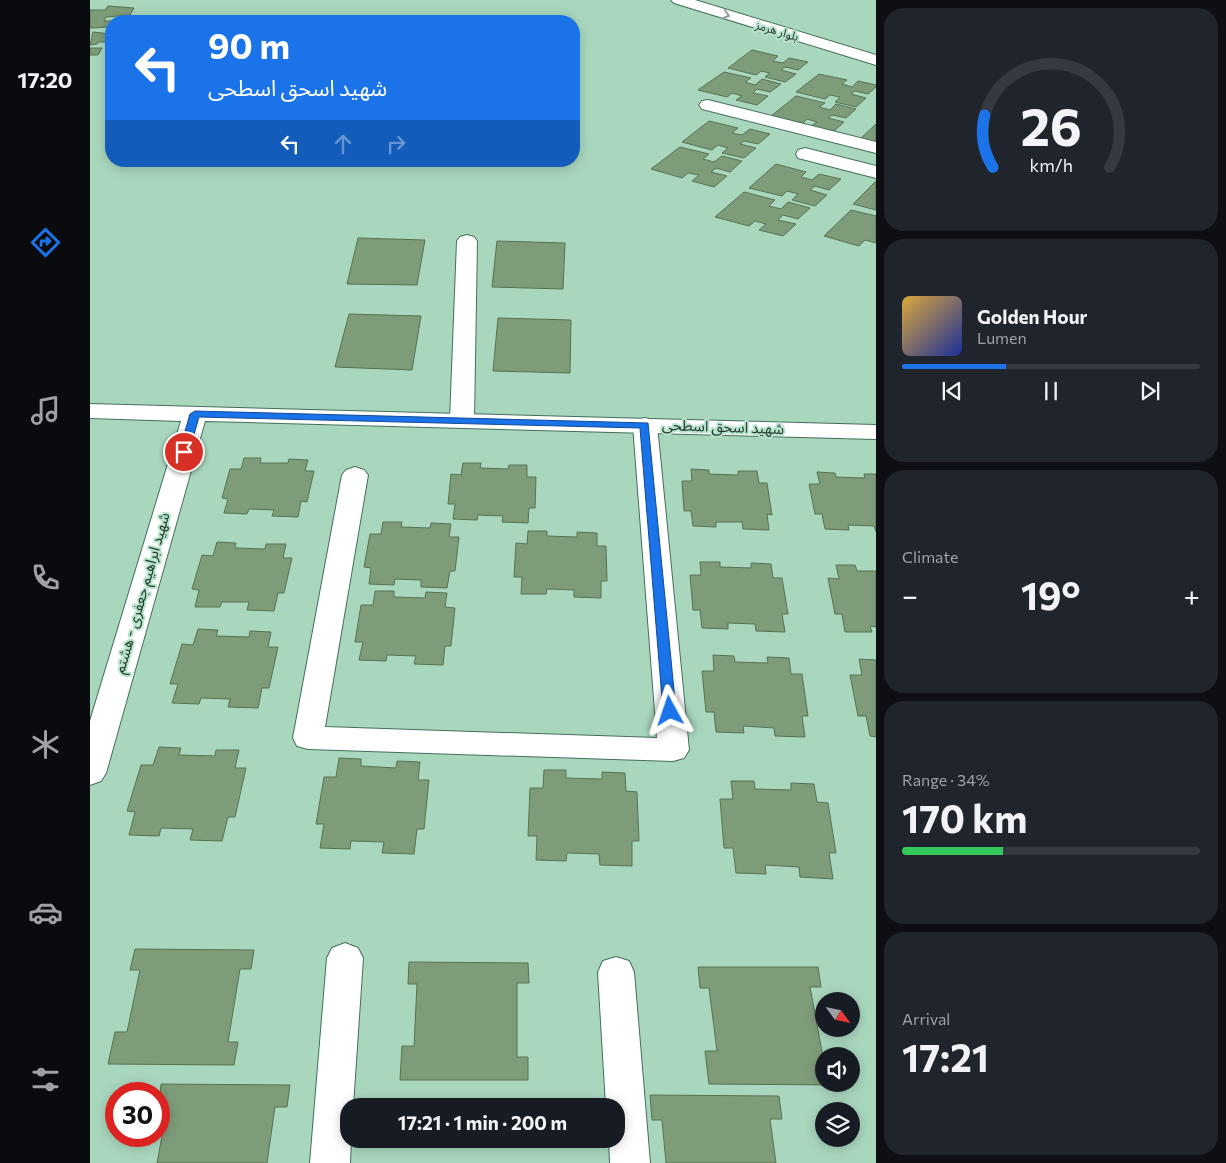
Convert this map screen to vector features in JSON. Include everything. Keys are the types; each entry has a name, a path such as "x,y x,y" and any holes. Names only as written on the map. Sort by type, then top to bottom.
{"street":[{"name":"بلوار هرمز","path":"679,0 876,60"},
{"path":"708,106 876,148"},
{"path":"805,154 876,172"},
{"path":"462,420 467,241"},
{"name":"شهید اسحق اسطحی","path":"90,411 876,432"},
{"name":"شهید ابراهیم جعفری - هشتم","path":"90,773 195,414"},
{"path":"355,475 308,738 673,750 645,425"},
{"path":"330,1163 345,958"},
{"path":"616,972 630,1163"}],"building":[{"path":"108,6 134,8 130,15 105,15 105,27 90,28 90,10 105,10"},
{"path":"93,32 105,33 105,42 90,45"},
{"path":"90,48 102,48 98,55 90,55"},
{"path":"752,50 778,56 773,61 783,63 789,58 808,62 798,70 785,67 781,70 796,74 785,82 765,77 770,73 761,71 756,75 728,68"},
{"path":"724,72 751,78 745,82 755,85 762,79 781,84 770,92 757,89 753,93 768,96 757,105 736,100 742,96 732,93 727,97 698,90"},
{"path":"819,74 847,80 842,84 852,87 858,81 876,85 876,87 868,94 855,91 851,94 866,98 856,107 835,102 840,97 830,95 825,99 796,92"},
{"path":"796,96 825,103 819,107 830,110 836,104 856,109 846,118 832,115 828,118 844,122 833,132 811,126 817,122 807,119 802,124 771,116"},
{"path":"709,121 738,128 732,133 742,135 750,129 770,134 758,144 744,141 740,144 756,148 744,158 722,153 728,148 718,145 712,150 682,142"},
{"path":"876,124 876,143 860,139"},
{"path":"680,147 709,154 703,159 714,162 722,156 742,161 730,172 716,168 711,172 727,176 714,187 692,181 699,175 688,173 682,178 651,169"},
{"path":"776,164 806,172 801,177 812,180 819,174 841,179 829,190 815,186 810,190 827,195 815,206 792,200 798,194 787,191 782,196 749,188"},
{"path":"876,181 876,210 853,204"},
{"path":"744,192 775,200 769,206 781,209 788,202 810,208 798,219 783,215 778,220 796,224 783,236 759,230 766,224 755,221 749,226 715,217"},
{"path":"851,210 876,216 876,243 865,240 859,246 824,236"},
{"path":"358,238 425,240 417,285 347,284"},
{"path":"497,241 565,243 563,289 492,287"},
{"path":"349,314 421,316 412,370 335,367"},
{"path":"498,318 571,320 570,373 493,371"},
{"path":"244,458 261,458 260,463 288,463 289,459 308,460 305,471 314,471 307,502 301,501 298,517 272,516 274,510 249,509 247,514 224,513 228,499 222,498 230,469 241,469"},
{"path":"463,463 481,463 480,468 508,469 509,465 527,465 527,477 536,477 535,508 529,508 528,523 502,522 503,516 478,515 477,520 453,519 455,504 448,504 451,474 461,475"},
{"path":"691,469 709,470 709,474 738,475 738,471 757,471 759,483 767,483 772,515 767,514 769,530 743,529 742,522 716,522 716,527 693,526 691,511 684,511 682,481 692,481"},
{"path":"817,472 835,473 836,477 865,478 864,474 876,474 876,532 874,526 848,525 849,530 825,529 822,514 815,514 809,484 820,484"},
{"path":"383,522 402,522 401,527 430,528 431,523 451,524 449,537 459,537 455,571 450,571 447,588 421,587 421,580 395,579 394,585 369,584 371,568 364,567 370,534 381,534"},
{"path":"528,531 547,531 547,536 577,537 577,532 597,533 597,546 606,546 607,581 601,581 601,598 574,597 574,590 547,589 546,594 521,594 522,577 514,577 516,543 527,544"},
{"path":"217,542 236,543 235,548 265,549 266,544 286,544 283,558 292,558 284,593 278,593 274,611 247,610 249,602 222,602 220,607 195,607 199,590 192,589 202,555 213,556"},
{"path":"700,562 720,562 720,567 751,568 751,563 771,564 773,578 782,578 788,614 782,614 785,632 756,631 755,624 728,623 728,629 702,628 700,610 693,610 690,575 701,575"},
{"path":"836,565 855,565 857,571 876,571 876,627 870,626 872,632 845,632 842,614 835,614 828,578 839,579"},
{"path":"375,591 394,591 394,597 425,598 426,592 447,593 445,607 455,608 451,646 445,646 443,665 414,664 416,656 387,655 386,661 359,660 363,642 355,642 361,605 373,605"},
{"path":"198,629 218,630 216,636 249,637 250,631 271,632 268,647 278,647 269,688 262,688 258,708 228,707 230,699 201,698 199,704 172,703 178,684 170,684 182,644 193,645"},
{"path":"713,655 734,656 735,662 768,663 767,657 789,658 791,674 802,674 808,716 802,716 805,737 775,736 774,728 743,726 744,733 716,732 714,712 706,712 702,671 714,671"},
{"path":"859,659 876,660 876,737 870,736 866,716 858,716 850,675 862,675"},
{"path":"159,747 181,748 179,755 215,756 216,750 239,750 235,768 246,768 235,817 228,817 222,841 190,840 193,829 161,828 159,836 129,835 135,812 127,811 141,765 153,765"},
{"path":"339,758 361,759 361,766 396,768 397,761 420,762 418,780 429,780 424,829 417,829 414,854 382,853 384,842 351,841 350,849 320,848 324,824 316,824 324,777 336,777"},
{"path":"544,770 566,770 566,778 602,779 602,772 625,773 626,791 637,792 639,841 632,841 632,866 600,865 599,854 567,853 566,861 536,860 537,836 528,836 530,788 543,788"},
{"path":"731,781 754,781 755,789 791,790 791,783 814,784 817,802 828,803 836,853 829,853 833,879 800,877 799,867 765,865 766,874 736,873 733,848 724,848 720,799 733,799"},
{"path":"135,949 254,950 251,969 240,969 228,1042 238,1042 234,1065 108,1064 115,1032 127,1032 140,970 130,970"},
{"path":"409,962 528,963 529,983 517,983 517,1057 528,1057 528,1080 400,1080 402,1046 414,1046 417,984 408,984"},
{"path":"698,967 818,967 821,987 810,987 815,1014 815,1038 820,1038 821,1047 815,1047 815,1085 709,1084 705,1051 717,1051 709,988 700,988"},
{"path":"170,1084 290,1085 287,1107 275,1107 267,1163 157,1163 160,1147 170,1147"},
{"path":"650,1095 779,1096 782,1119 770,1119 776,1163 666,1163 662,1120 652,1120"}],"route":[{"path":"184,452 195,414 645,425 670,711"}]}
